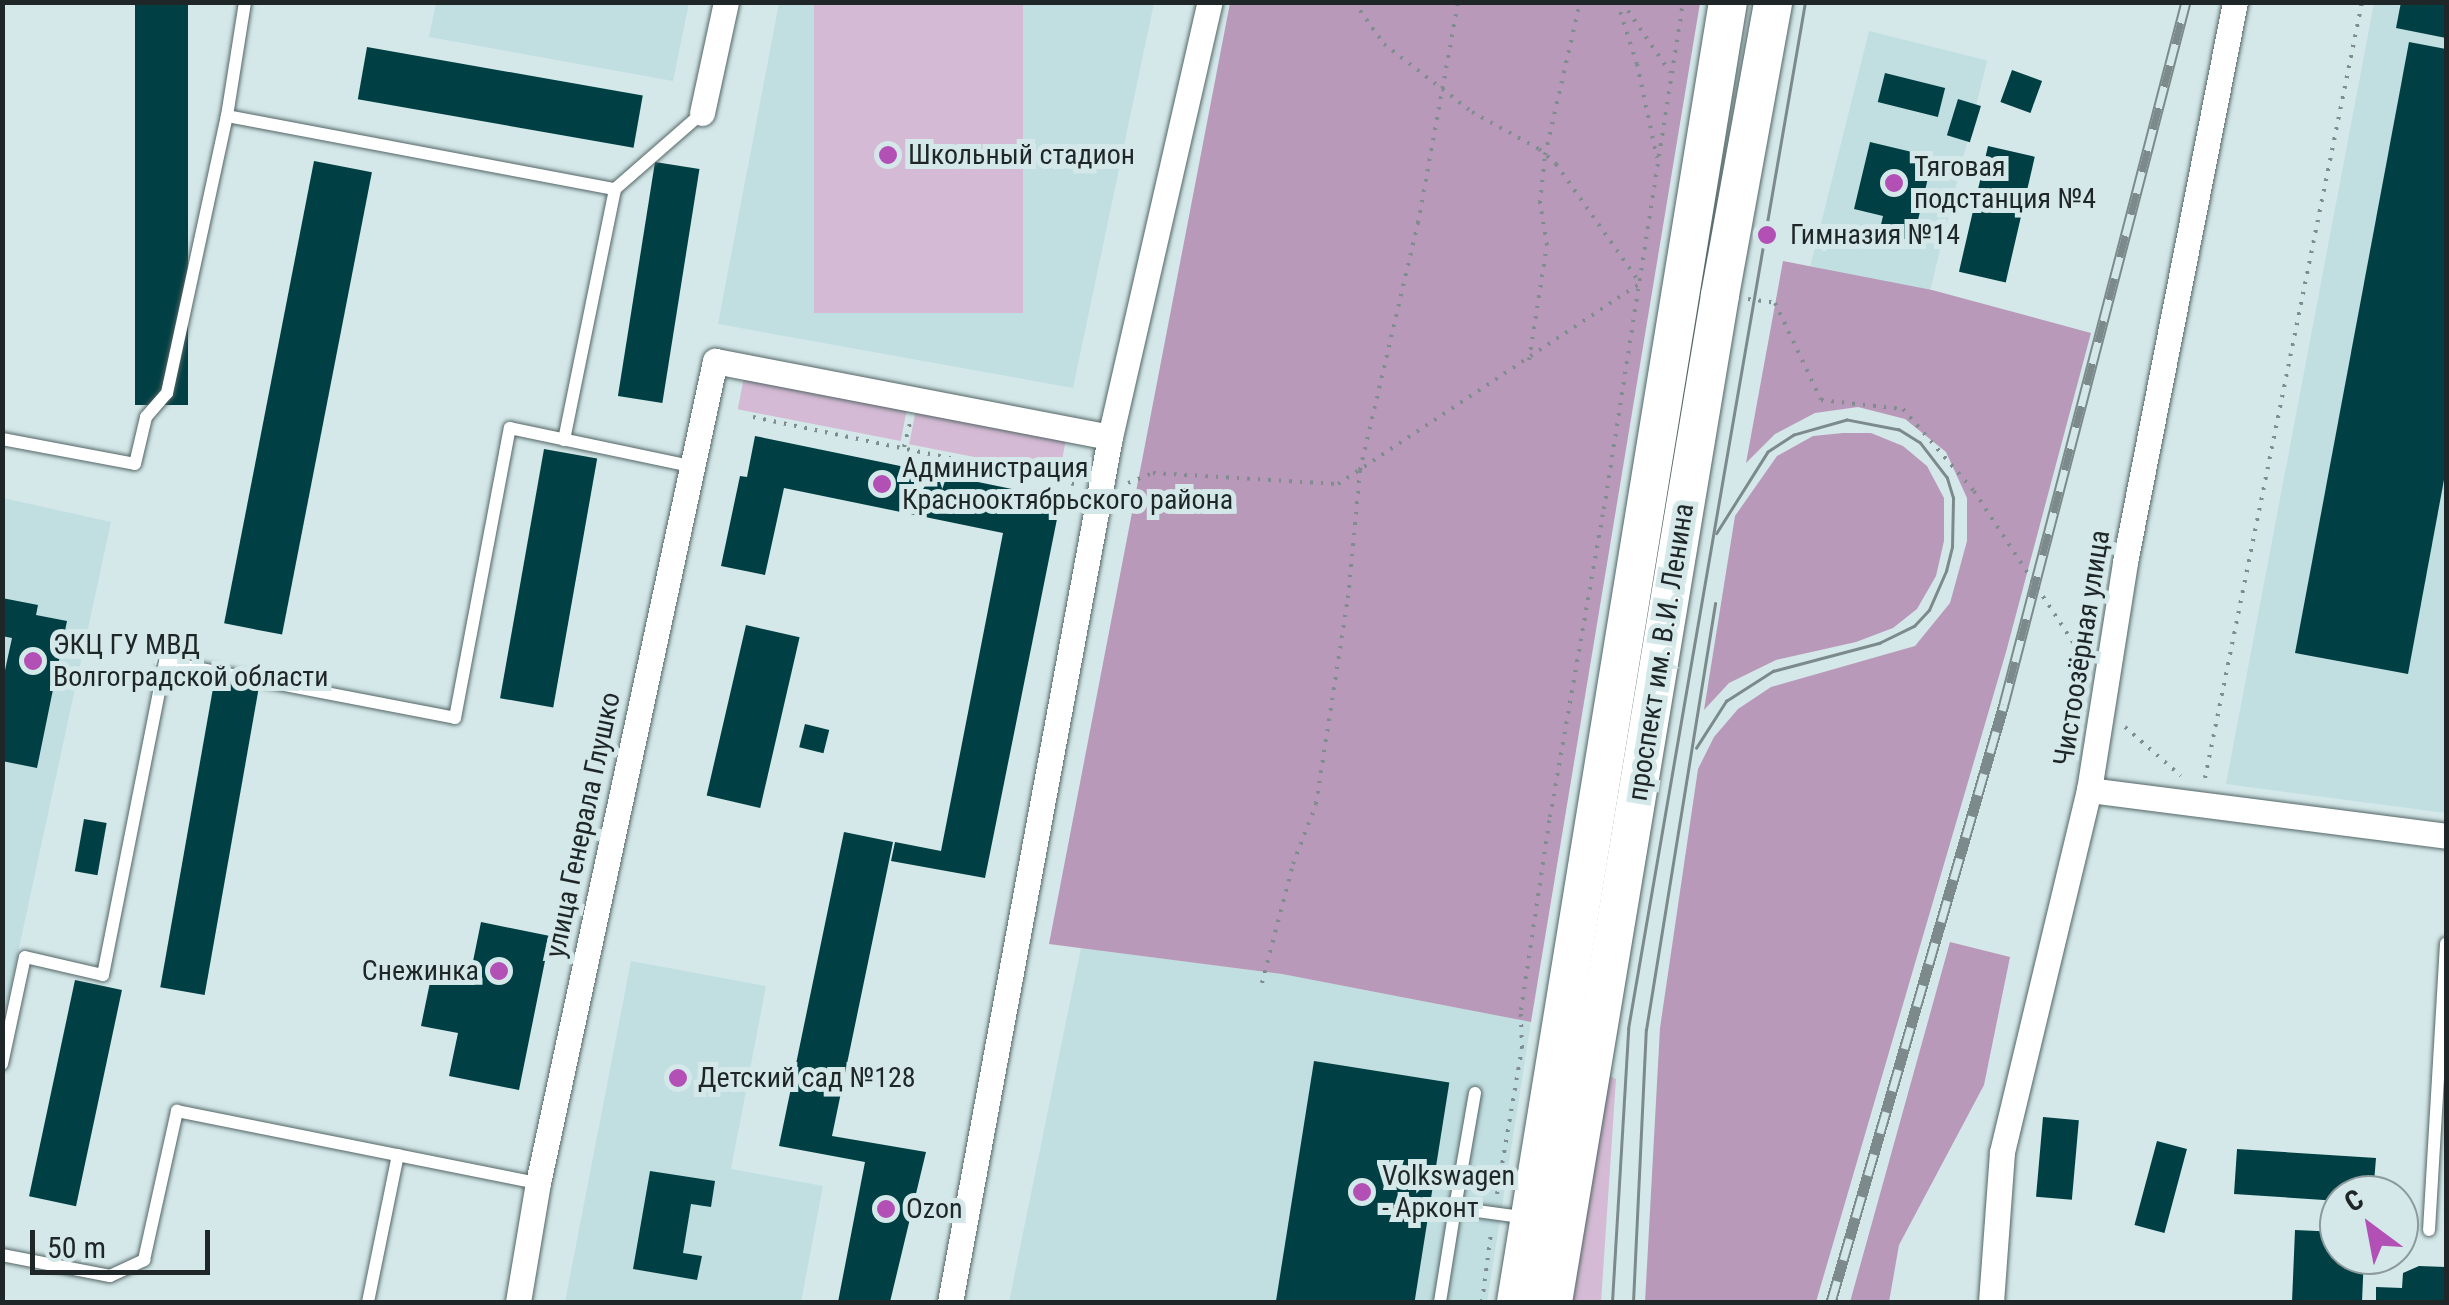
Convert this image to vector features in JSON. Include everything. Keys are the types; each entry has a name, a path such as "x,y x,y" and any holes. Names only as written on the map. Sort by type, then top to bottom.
{"main road":[{"name":"проспект им. В.И. Ленина","path":"1516,1302 1512,1216 1728,2"},
{"name":"проспект им. В.И. Ленина","path":"1553,1302 1720,295 1773,2"}],"street":[{"path":"702,113 726,2"},
{"path":"950,1302 1110,437 1210,2"},
{"name":"Чистоозёрная улица","path":"1991,1302 2002,1152 2089,790 2125,562 2235,2"},
{"name":"улица Генерала Глушко","path":"518,1302 538,1183 714,361 1110,437"},
{"path":"2089,790 2446,836"}],"lane":[{"path":"2,439 136,464 146,417 168,393 227,116 245,2"},
{"path":"564,440 615,190 702,113"},
{"path":"227,116 615,190"},
{"path":"2,1064 25,957 103,974 165,662 455,718 510,428 691,466"},
{"path":"2429,1230 2446,944"},
{"path":"1440,1302 1475,1093"},
{"path":"2,1256 110,1276 144,1260 177,1111 538,1183"},
{"path":"368,1302 398,1155"},
{"path":"1454,1208 1512,1216"}],"path":[{"path":"1354,2 1384,44 1444,91 1546,154 1599,221 1640,283"},
{"path":"1262,983 1292,864 1316,804 1348,598 1360,470 1383,386 1444,91 1458,2"},
{"path":"1528,360 1547,245 1540,202 1546,154 1580,2"},
{"path":"1620,2 1670,72"},
{"path":"1620,2 1658,160"},
{"path":"1482,1302 1512,1216 1521,1010 1684,2"},
{"path":"2202,793 2362,2"},
{"path":"753,417 1102,489 1153,473 1338,484 1640,283"},
{"path":"1739,298 1776,304 1821,400 1904,410 1974,492 2131,736 2188,782"}],"shaded area":[{"path":"436,2 689,3 673,81 429,37"},
{"path":"779,3 1154,3 1073,388 718,324"},
{"name":"Школьный стадион","path":"814,3 1023,3 1023,313 814,313"},
{"path":"1230,3 1700,3 1531,1022 1282,974 1049,944"},
{"path":"2374,3 2446,3 2446,813 2226,784"},
{"path":"1869,31 1987,61 1929,295 1810,266"},
{"path":"1783,261 1932,290 2091,333 2006,652 1816,1302 1645,1302 1660,1028 1698,769 1714,737 1738,709 1771,687 1915,646 1950,603 1967,541 1967,498 1946,452 1905,419 1858,407 1815,413 1775,434 1746,463"},
{"path":"745,372 908,404 901,441 738,409"},
{"path":"917,404 1067,433 1059,473 909,444"},
{"path":"1871,433 1903,446 1927,466 1944,498 1944,541 1936,576 1917,609 1893,628 1856,642 1776,660 1729,683 1704,710 1735,516 1777,456 1813,436"},
{"path":"3,498 111,522 3,1022"},
{"path":"1950,942 2010,957 1984,1085 1899,1245 1889,1302 1850,1302"},
{"path":"1081,948 1282,974 1531,1022 1487,1302 1009,1302"},
{"name":"Детский сад №128","path":"631,961 766,986 731,1169 823,1186 801,1302 565,1302"},
{"path":"1607,1075 1616,1079 1601,1302 1573,1302"}],"building":[{"path":"135,2 188,2 188,405 135,405"},
{"path":"2401,2 2446,2 2446,38 2396,28"},
{"path":"2409,42 2446,49 2446,469 2408,674 2295,653"},
{"path":"367,47 643,96 634,148 358,99"},
{"path":"2012,70 2042,81 2030,113 2000,102"},
{"path":"1885,73 1945,88 1938,117 1878,102"},
{"path":"1958,99 1981,106 1970,142 1947,135"},
{"name":"Тяговая подстанция №4","path":"1870,142 1933,157 1913,241 1879,233 1883,216 1854,209"},
{"path":"1988,146 2035,157 2006,282 1959,272"},
{"path":"314,161 372,172 282,635 224,623"},
{"path":"655,162 699,169 662,403 618,396"},
{"path":"755,436 1061,499 985,878 891,861 895,842 941,851 1003,533 784,488 765,575 721,566 740,476 747,477"},
{"path":"544,449 597,458 553,708 500,698"},
{"name":"ЭКЦ ГУ МВД Волгоградской области","path":"2,598 38,605 36,615 67,621 37,768 2,761 2,684 12,638 2,636"},
{"path":"746,625 800,637 760,808 707,796"},
{"path":"215,677 259,685 205,995 160,987"},
{"path":"805,724 829,730 823,753 799,747"},
{"path":"84,819 107,823 97,875 75,871"},
{"path":"844,832 893,842 832,1136 926,1152 890,1302 838,1302 865,1162 779,1146"},
{"path":"481,922 550,936 519,1090 449,1076 458,1033 421,1026 434,963 471,971"},
{"path":"75,980 122,990 76,1206 29,1196"},
{"name":"Volkswagen - Арконт","path":"1314,1061 1449,1082 1415,1302 1276,1302"},
{"path":"2043,1117 2079,1120 2072,1200 2036,1197"},
{"path":"2157,1141 2187,1149 2164,1233 2134,1225"},
{"path":"2237,1149 2376,1158 2375,1175 2319,1175 2319,1200 2234,1194"},
{"path":"650,1171 715,1181 711,1207 691,1204 683,1253 702,1256 697,1280 633,1269"},
{"path":"2295,1230 2319,1231 2319,1275 2363,1275 2362,1302 2292,1302"},
{"path":"2419,1266 2446,1267 2446,1302 2376,1302 2376,1287 2402,1288 2403,1275 2419,1275"}],"tram line":[{"path":"1612,1302 1628,1029 1805,2"},
{"path":"1696,748 1726,701 1773,671 1879,643 1914,626 1929,610 1946,571 1952,547 1953,498 1947,478 1920,443 1899,430 1847,420 1794,435 1768,452 1717,533"},
{"path":"1633,1302 1646,1030 1715,604"}],"railway":[{"path":"1831,1302 2004,704 2186,2"}],"place":[{"name":"Школьный стадион","path":"888,155"},
{"name":"Тяговая подстанция №4","path":"1894,183"},
{"name":"Гимназия №14","path":"1767,235"},
{"name":"Администрация Краснооктябрьского района","path":"882,484"},
{"name":"ЭКЦ ГУ МВД Волгоградской области","path":"33,661"},
{"name":"Снежинка","path":"499,971"},
{"name":"Детский сад №128","path":"678,1078"},
{"name":"Volkswagen - Арконт","path":"1362,1192"},
{"name":"Ozon","path":"886,1209"}]}
